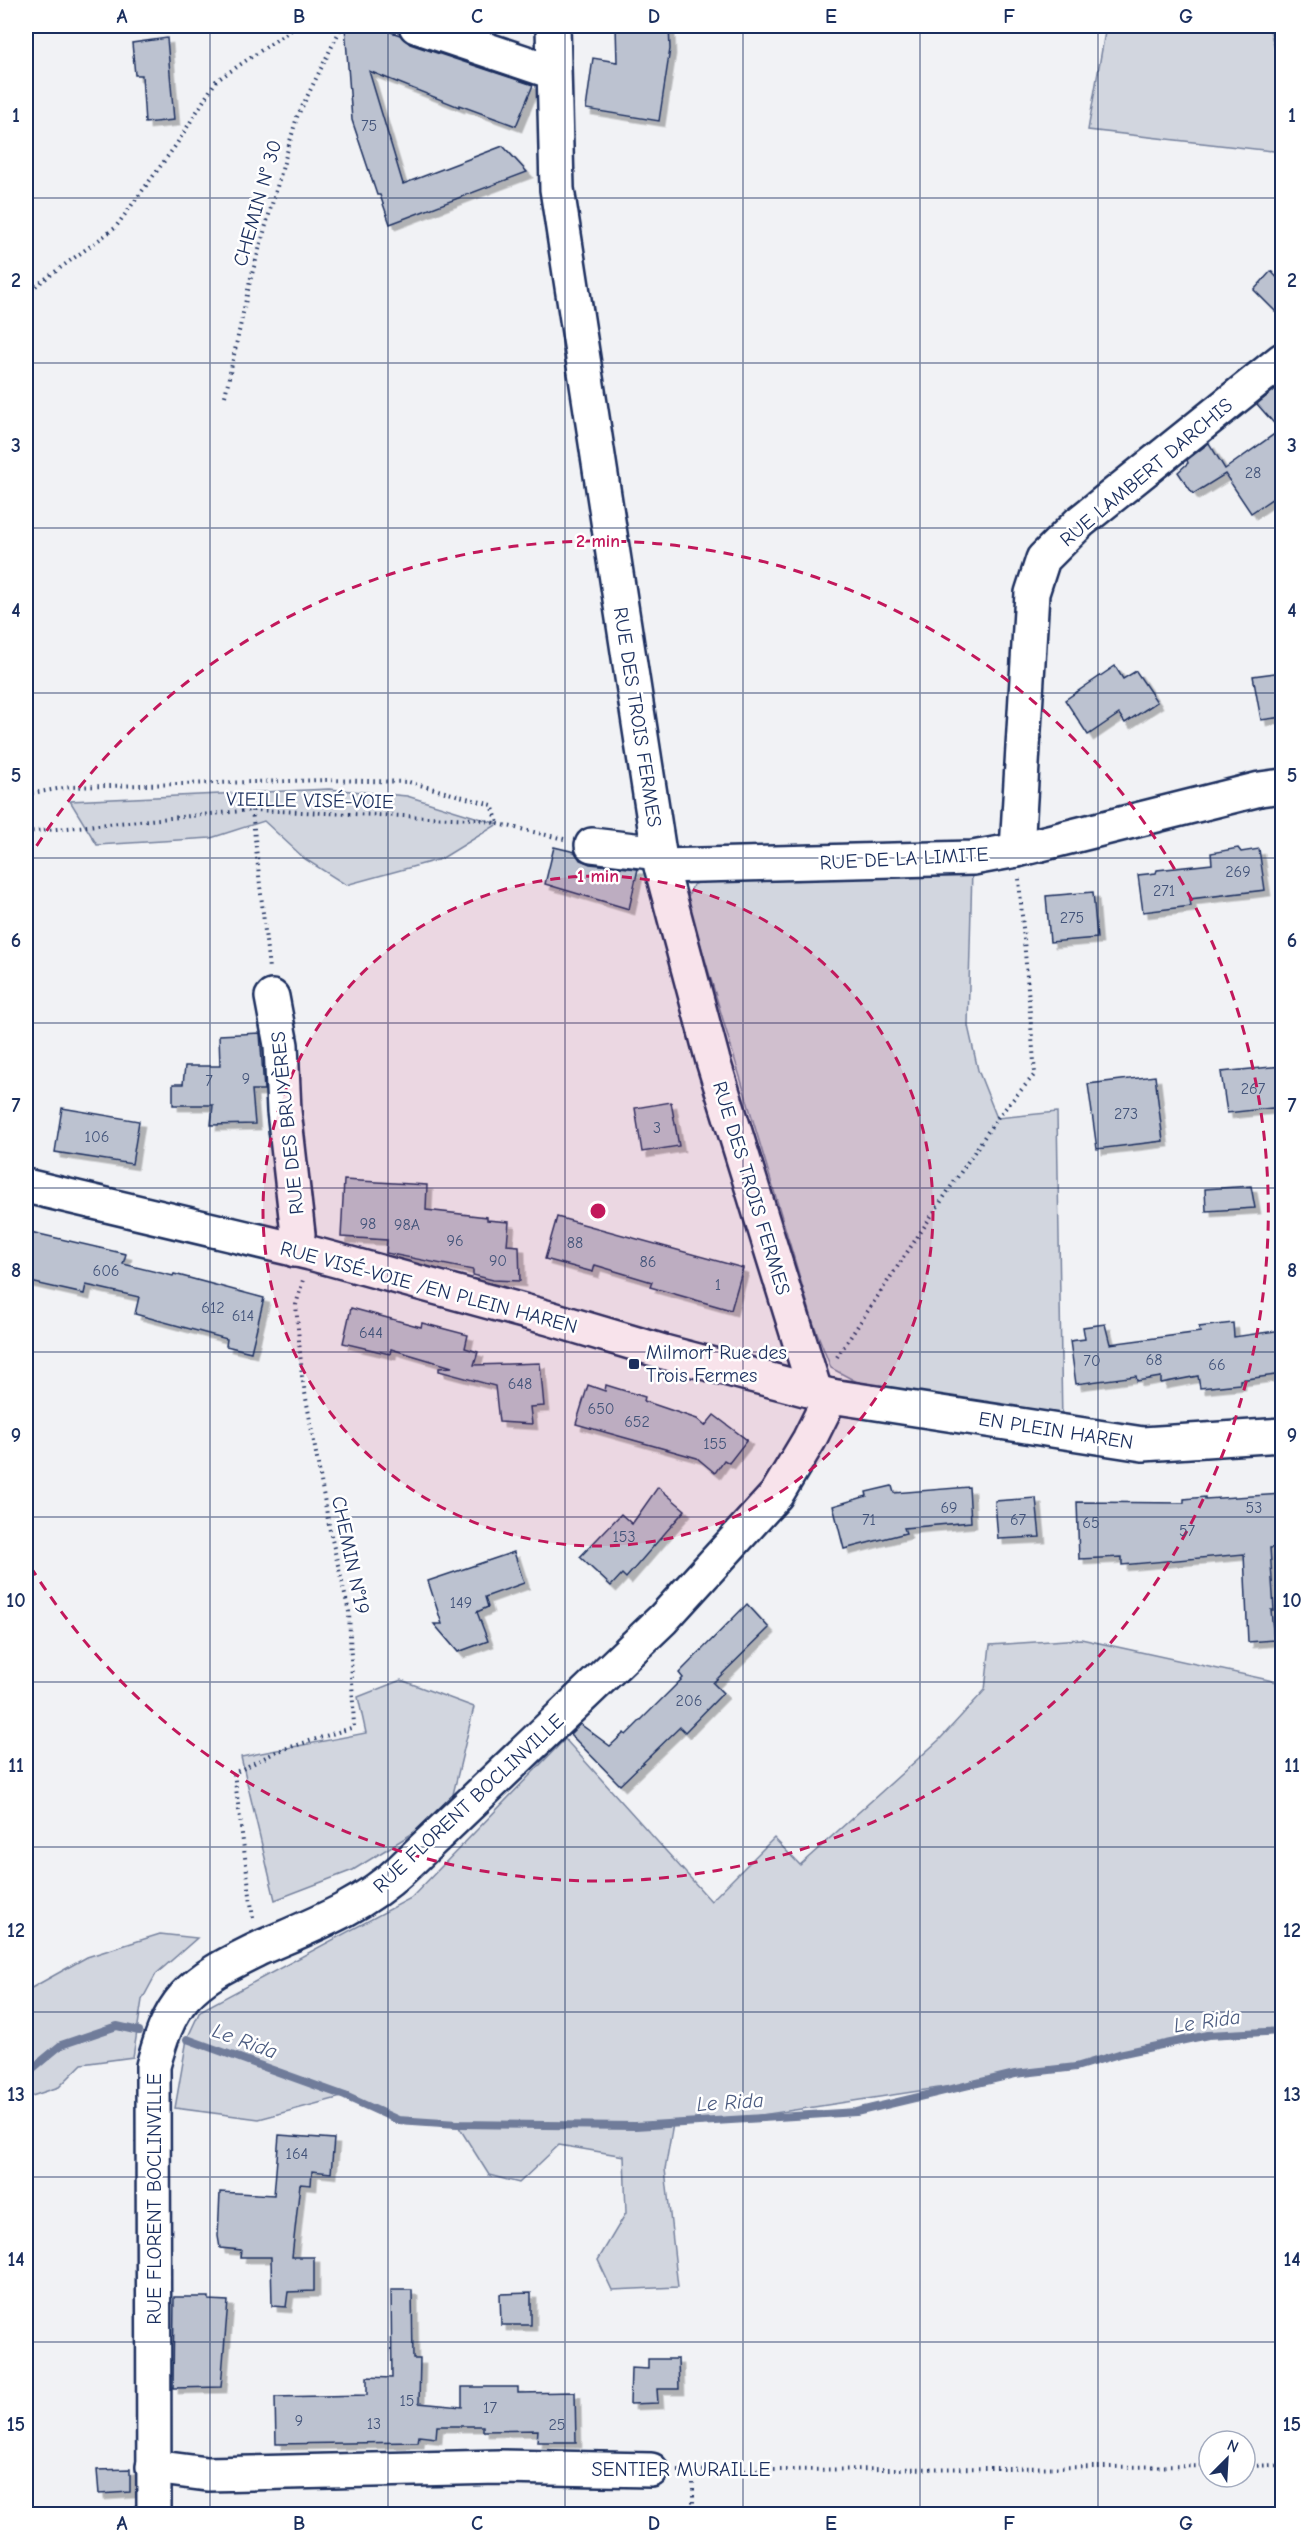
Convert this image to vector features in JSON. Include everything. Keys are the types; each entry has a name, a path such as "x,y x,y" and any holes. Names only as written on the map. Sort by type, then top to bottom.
{"street":[{"path":"416,26 553,72"},
{"name":"RUE DES TROIS FERMES","path":"553,26 557,189 660,860 713,1061 823,1393"},
{"name":"RUE LAMBERT DARCHIS","path":"1017,850 1032,593 1043,560 1080,522 1282,360"},
{"name":"RUE DE LA LIMITE","path":"592,845 660,860 973,858 1017,850 1260,789 1282,786"},
{"name":"RUE DES BRUYÈRES","path":"272,997 281,1045 284,1111 298,1234 303,1252"},
{"name":"RUE VISÉ-VOIE /EN PLEIN HAREN","path":"26,1186 303,1252 549,1318 664,1352 823,1393"},
{"name":"EN PLEIN HAREN","path":"823,1393 1143,1444 1282,1435"},
{"name":"RUE FLORENT BOCLINVILLE","path":"154,2514 153,2066 163,2030 184,1997 209,1975 257,1950 331,1917 381,1889 663,1619 776,1495 809,1440 823,1393"},
{"name":"SENTIER MURAILLE","path":"153,2467 207,2474 499,2467 651,2470"}],"path":[{"path":"26,293 115,228 176,145 216,81 297,26"},
{"name":"CHEMIN N° 30","path":"225,396 250,281 297,117 342,26"},
{"path":"26,794 70,787 326,780 409,782 492,805 498,824"},
{"path":"252,810 272,997"},
{"name":"VIEILLE VISÉ-VOIE","path":"26,832 252,810 477,819 592,845"},
{"path":"823,1393 997,1118 1035,1074 1017,850"},
{"name":"CHEMIN N°19","path":"257,1950 234,1773 278,1751 354,1727 350,1612 316,1460 302,1376 296,1305 303,1252"},
{"path":"1257,2466 1282,2465"},
{"name":"SENTIER MURAILLE","path":"651,2470 1197,2466"},
{"path":"693,2471 693,2514"}],"shaded area":[{"path":"1106,26 1269,26 1282,77 1282,152 1088,130"},
{"path":"329,789 407,796 498,824 441,859 346,885 305,859 264,821 211,838 97,845 70,801"},
{"path":"972,868 968,1026 978,1070 997,1118 1057,1112 1062,1424 857,1382 831,1368 814,1325 687,899 693,885 717,875"},
{"path":"1081,1639 1282,1683 1282,2031 1208,2035 1119,2054 1076,2067 715,2122 673,2124 665,2169 678,2287 612,2290 598,2260 626,2213 624,2156 559,2145 519,2183 489,2175 457,2124 398,2120 345,2096 259,2119 175,2108 187,2039 200,2011 411,1898 565,1739 711,1901 774,1838 800,1865 939,1740 985,1690 990,1645"},
{"path":"401,1680 474,1707 449,1811 353,1870 275,1900 241,1757 366,1733 358,1697"},
{"path":"160,1934 197,1938 156,1974 142,2000 133,2057 82,2064 59,2087 26,2098 26,1991 87,1957"}],"building":[{"path":"345,26 355,26 356,30 357,26 373,26 400,35 410,44 533,85 516,126 459,105 459,107 369,71 403,184 503,146 527,172 390,224 380,195 377,195 352,120"},
{"path":"616,26 669,26 670,49 659,121 586,109 593,58 617,62"},
{"path":"167,38 174,120 145,123 142,75 135,75 132,43"},
{"path":"1271,271 1282,283 1282,318 1254,290"},
{"path":"1282,384 1282,492 1251,513 1225,474 1193,494 1178,472 1188,463 1187,460 1209,443 1225,469 1280,430 1257,404"},
{"path":"1115,666 1123,679 1136,671 1157,702 1125,723 1119,714 1088,735 1065,700"},
{"path":"1282,672 1282,717 1261,720 1253,676"},
{"path":"554,847 575,852 580,860 590,864 638,869 629,909 545,884"},
{"path":"1238,848 1241,852 1259,849 1265,890 1190,899 1191,906 1143,912 1138,875 1156,873 1157,870 1212,864 1211,853"},
{"path":"1093,892 1097,938 1050,942 1046,896"},
{"path":"260,1033 264,1090 252,1090 255,1124 211,1125 213,1105 173,1105 173,1084 183,1084 185,1066 220,1066 219,1035"},
{"path":"1282,1066 1282,1107 1227,1113 1221,1072"},
{"path":"1155,1076 1163,1141 1097,1149 1088,1084"},
{"path":"671,1102 679,1146 642,1152 635,1108"},
{"path":"62,1108 139,1121 132,1164 55,1152"},
{"path":"344,1180 427,1185 426,1210 487,1217 487,1220 509,1222 507,1245 519,1246 520,1281 493,1280 473,1275 473,1270 386,1253 387,1240 341,1237"},
{"path":"1251,1186 1255,1208 1206,1211 1205,1189"},
{"path":"557,1217 743,1268 731,1310 650,1287 652,1282 595,1265 593,1272 545,1259"},
{"path":"26,1231 126,1254 123,1264 173,1276 174,1274 264,1298 251,1352 226,1346 227,1339 135,1314 139,1297 86,1285 84,1294 26,1281"},
{"path":"351,1308 421,1327 422,1323 468,1335 465,1348 478,1352 474,1365 540,1363 544,1406 530,1407 532,1424 499,1422 495,1386 439,1371 439,1368 452,1367 391,1349 390,1354 343,1343"},
{"path":"1233,1323 1234,1337 1282,1330 1282,1374 1240,1380 1240,1384 1200,1388 1198,1376 1161,1383 1161,1377 1137,1381 1136,1376 1076,1384 1070,1341 1085,1339 1083,1327 1105,1324 1110,1344 1200,1332 1199,1327"},
{"path":"588,1385 605,1391 606,1385 645,1397 644,1401 697,1419 705,1426 714,1415 747,1440 729,1463 724,1460 715,1473 697,1458 576,1424"},
{"path":"892,1486 894,1493 969,1487 971,1522 904,1528 906,1533 844,1549 833,1506 867,1496 866,1492"},
{"path":"658,1487 685,1510 626,1578 622,1574 611,1586 580,1557 621,1514 632,1524"},
{"path":"1282,1494 1282,1547 1270,1548 1274,1640 1248,1642 1244,1554 1122,1565 1122,1557 1079,1559 1077,1502 1184,1503 1184,1499 1205,1497 1205,1499"},
{"path":"1036,1498 1040,1537 998,1539 995,1501"},
{"path":"514,1552 524,1583 485,1597 488,1607 477,1612 488,1641 458,1652 434,1624 442,1624 428,1581"},
{"path":"747,1604 769,1628 713,1683 723,1693 685,1732 680,1727 620,1785 570,1734 580,1724 610,1746 624,1733 626,1735 683,1678 679,1673"},
{"path":"279,2135 334,2139 331,2173 312,2171 311,2185 300,2184 292,2257 314,2257 314,2291 288,2292 286,2307 272,2306 271,2257 240,2257 241,2250 220,2248 218,2236 220,2192 274,2195"},
{"path":"391,2290 412,2290 413,2359 420,2359 419,2403 462,2407 462,2387 518,2387 518,2393 575,2392 576,2442 537,2442 538,2430 483,2431 483,2426 437,2426 436,2438 419,2436 418,2442 276,2444 275,2397 367,2395 367,2377 392,2378"},
{"path":"531,2293 531,2325 501,2325 500,2294"},
{"path":"174,2297 209,2297 209,2300 228,2301 221,2387 173,2388"},
{"path":"648,2359 678,2359 679,2389 657,2389 658,2403 630,2404 631,2368 648,2369"},
{"path":"130,2469 130,2492 99,2494 97,2470"}],"waterway":[{"name":"Le Rida","path":"26,2074 61,2045 117,2026 139,2031"},
{"name":"Le Rida","path":"187,2039 345,2096 398,2120 457,2124 635,2126 856,2112 1015,2074 1076,2067 1119,2054 1208,2035 1282,2031"}],"place":[{"name":"Milmort Rue des Trois Fermes","path":"634,1364"}]}
